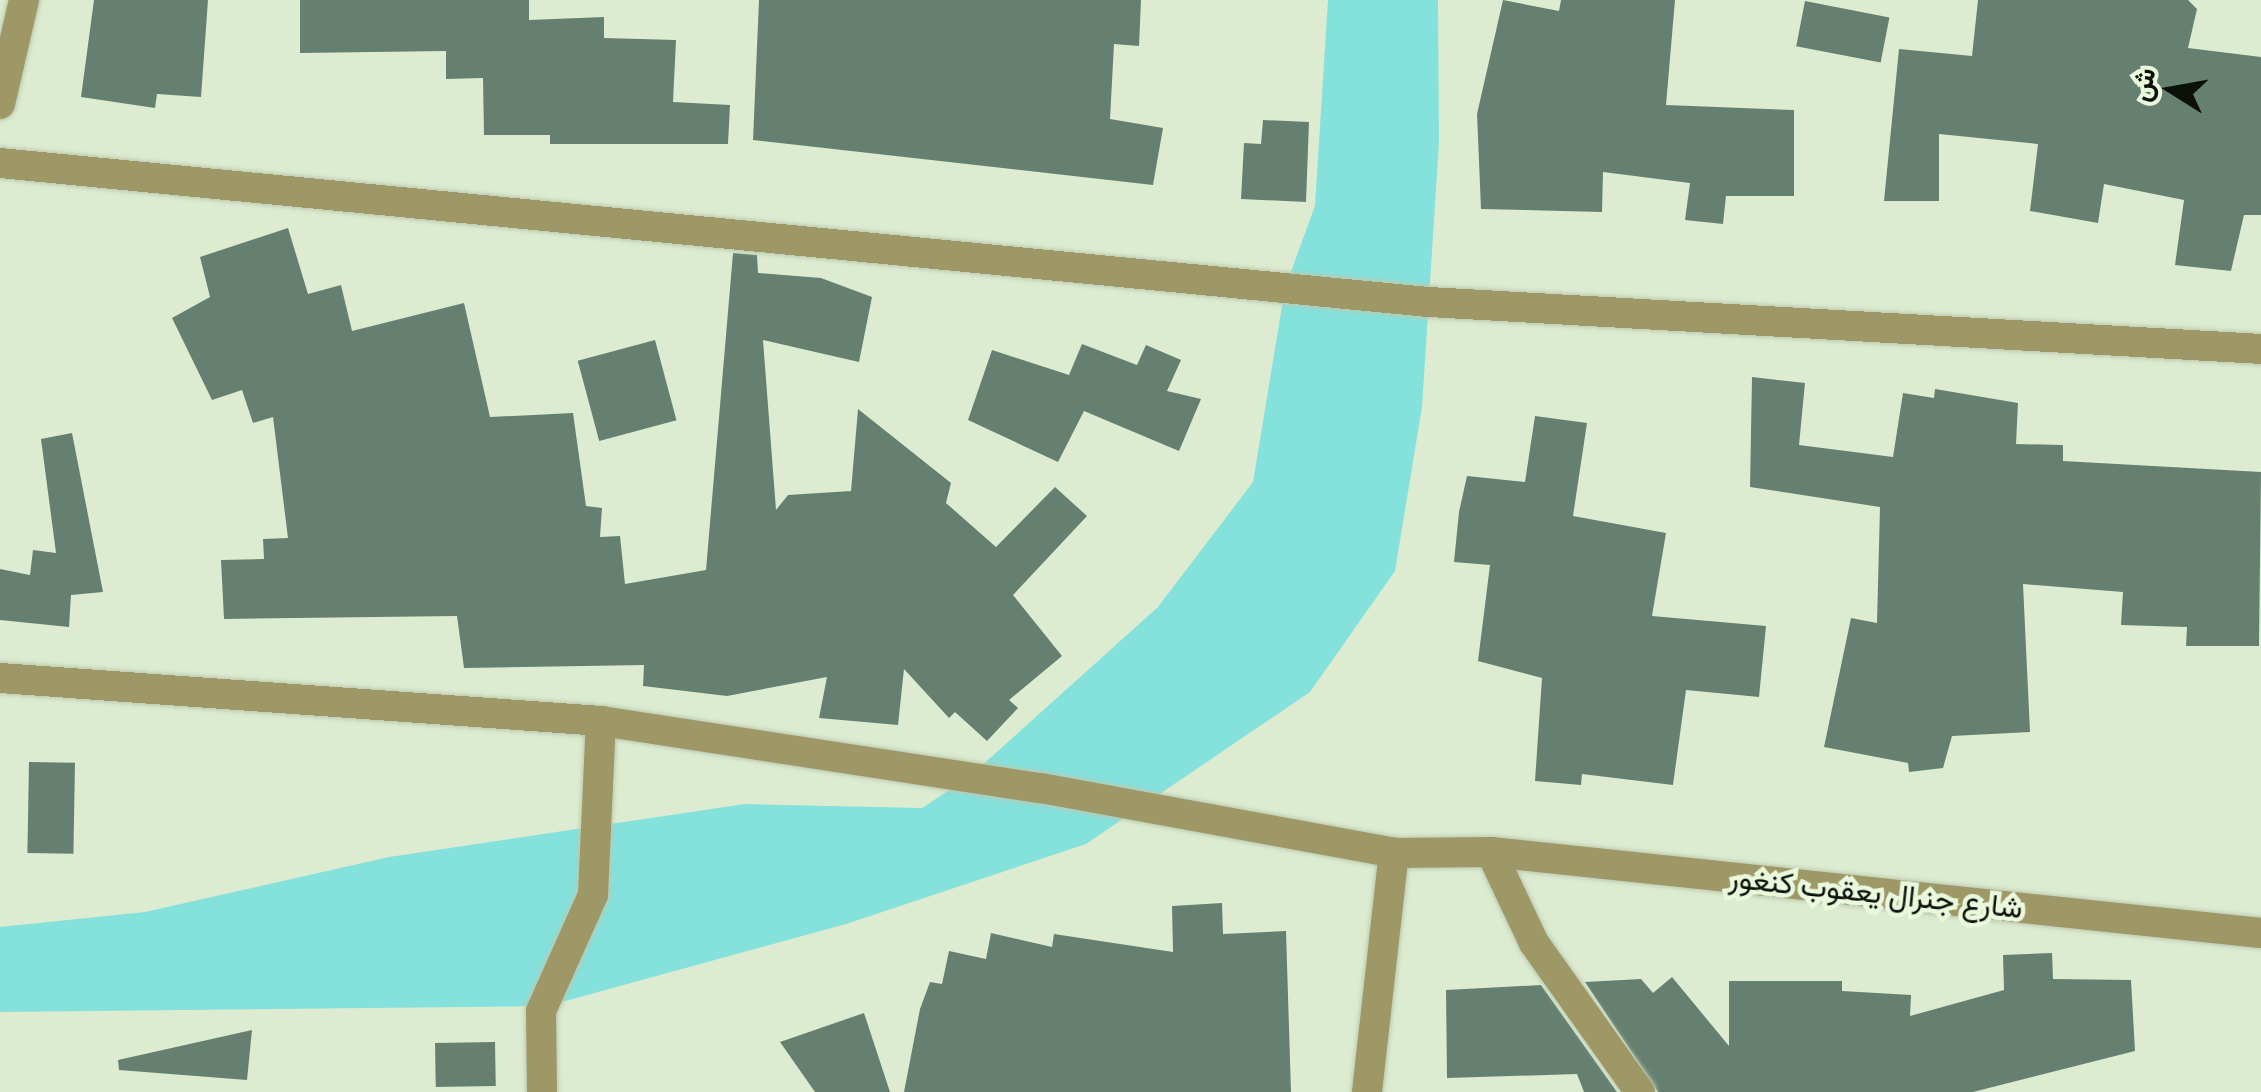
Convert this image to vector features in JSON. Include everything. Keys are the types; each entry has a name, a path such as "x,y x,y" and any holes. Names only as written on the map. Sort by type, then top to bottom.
{"street":[{"path":"0,104 24,0"},
{"path":"0,163 1429,302 2261,349"},
{"name":"شارع جنرال يعقوب كنغور","path":"0,678 601,722 1041,788 1394,854 1492,852 2261,933"},
{"path":"542,1092 540,1011 593,895 601,722"},
{"path":"1492,852 1534,943 1640,1092"},
{"path":"1367,1092 1394,854"}],"water":[{"path":"1328,0 1438,0 1439,142 1422,407 1395,571 1310,692 1086,844 846,924 547,1006 0,1012 0,927 145,912 389,857 745,804 922,808 969,777 1158,607 1253,482 1285,288 1315,206"}],"building":[{"path":"94,0 208,0 201,97 157,94 155,108 81,97"},
{"path":"300,0 529,0 529,20 604,17 604,38 676,40 673,102 730,105 728,144 550,144 550,135 484,135 483,78 446,79 446,51 300,53"},
{"path":"759,0 1141,0 1139,46 1114,44 1110,119 1163,128 1153,185 753,140"},
{"path":"1503,0 1559,11 1561,0 1675,0 1666,105 1794,110 1794,196 1726,196 1723,224 1685,220 1690,183 1603,172 1602,212 1481,209 1477,114"},
{"path":"1978,0 2188,0 2197,9 2188,48 2261,57 2261,215 2244,215 2231,271 2175,265 2184,200 2104,184 2098,223 2030,211 2038,144 1939,134 1939,201 1884,201 1899,49 1972,56"},
{"path":"1805,1 1889,17 1881,63 1796,46"},
{"path":"1263,120 1309,122 1306,202 1241,199 1244,143 1261,144"},
{"path":"288,228 308,294 341,285 352,331 464,303 490,417 573,413 586,506 602,508 600,537 620,536 625,584 706,570 733,253 757,255 758,273 821,278 872,297 859,362 763,340 776,510 788,495 851,491 858,409 951,483 946,503 996,547 1055,487 1087,516 1013,595 1062,656 1009,700 1018,708 987,741 955,712 949,718 904,669 898,725 819,718 827,677 727,696 643,686 644,665 464,668 457,616 224,619 221,560 264,559 263,539 288,538 273,417 253,423 242,390 212,400 172,318 210,297 200,257"},
{"path":"655,340 676,420 599,441 578,361"},
{"path":"1082,344 1137,365 1146,345 1181,360 1167,391 1201,399 1179,451 1084,411 1058,462 968,420 992,350 1069,375"},
{"path":"1752,377 1805,383 1799,445 1893,457 1903,393 1934,398 1935,389 2018,403 2016,444 2063,445 2063,461 2261,472 2259,646 2186,646 2187,627 2121,625 2123,592 2023,584 2030,732 1952,736 1943,768 1909,772 1908,763 1824,747 1851,618 1877,623 1880,507 1750,487"},
{"path":"1535,416 1587,423 1573,516 1666,533 1652,616 1766,626 1759,697 1686,690 1673,785 1582,774 1581,785 1535,781 1542,678 1478,661 1490,565 1454,562 1467,476 1525,482"},
{"path":"72,433 103,592 71,595 69,627 0,620 0,569 30,575 33,550 56,553 41,439"},
{"path":"29,762 75,763 73,854 27,853"},
{"path":"1222,903 1223,934 1286,931 1291,1092 904,1092 920,1009 930,982 942,984 949,951 986,959 991,933 1052,947 1054,934 1173,952 1172,906"},
{"path":"2052,953 2053,979 2131,980 2135,1051 1973,1092 1658,1092 1585,982 1641,979 1653,993 1672,977 1729,1046 1729,981 1842,981 1842,991 1911,995 1910,1016 2004,990 2003,955"},
{"path":"1541,985 1617,1092 1584,1092 1577,1074 1447,1078 1446,990"},
{"path":"864,1013 890,1092 815,1092 780,1042"},
{"path":"252,1030 247,1080 119,1070 118,1060"},
{"path":"495,1042 496,1086 436,1087 435,1043"}]}
